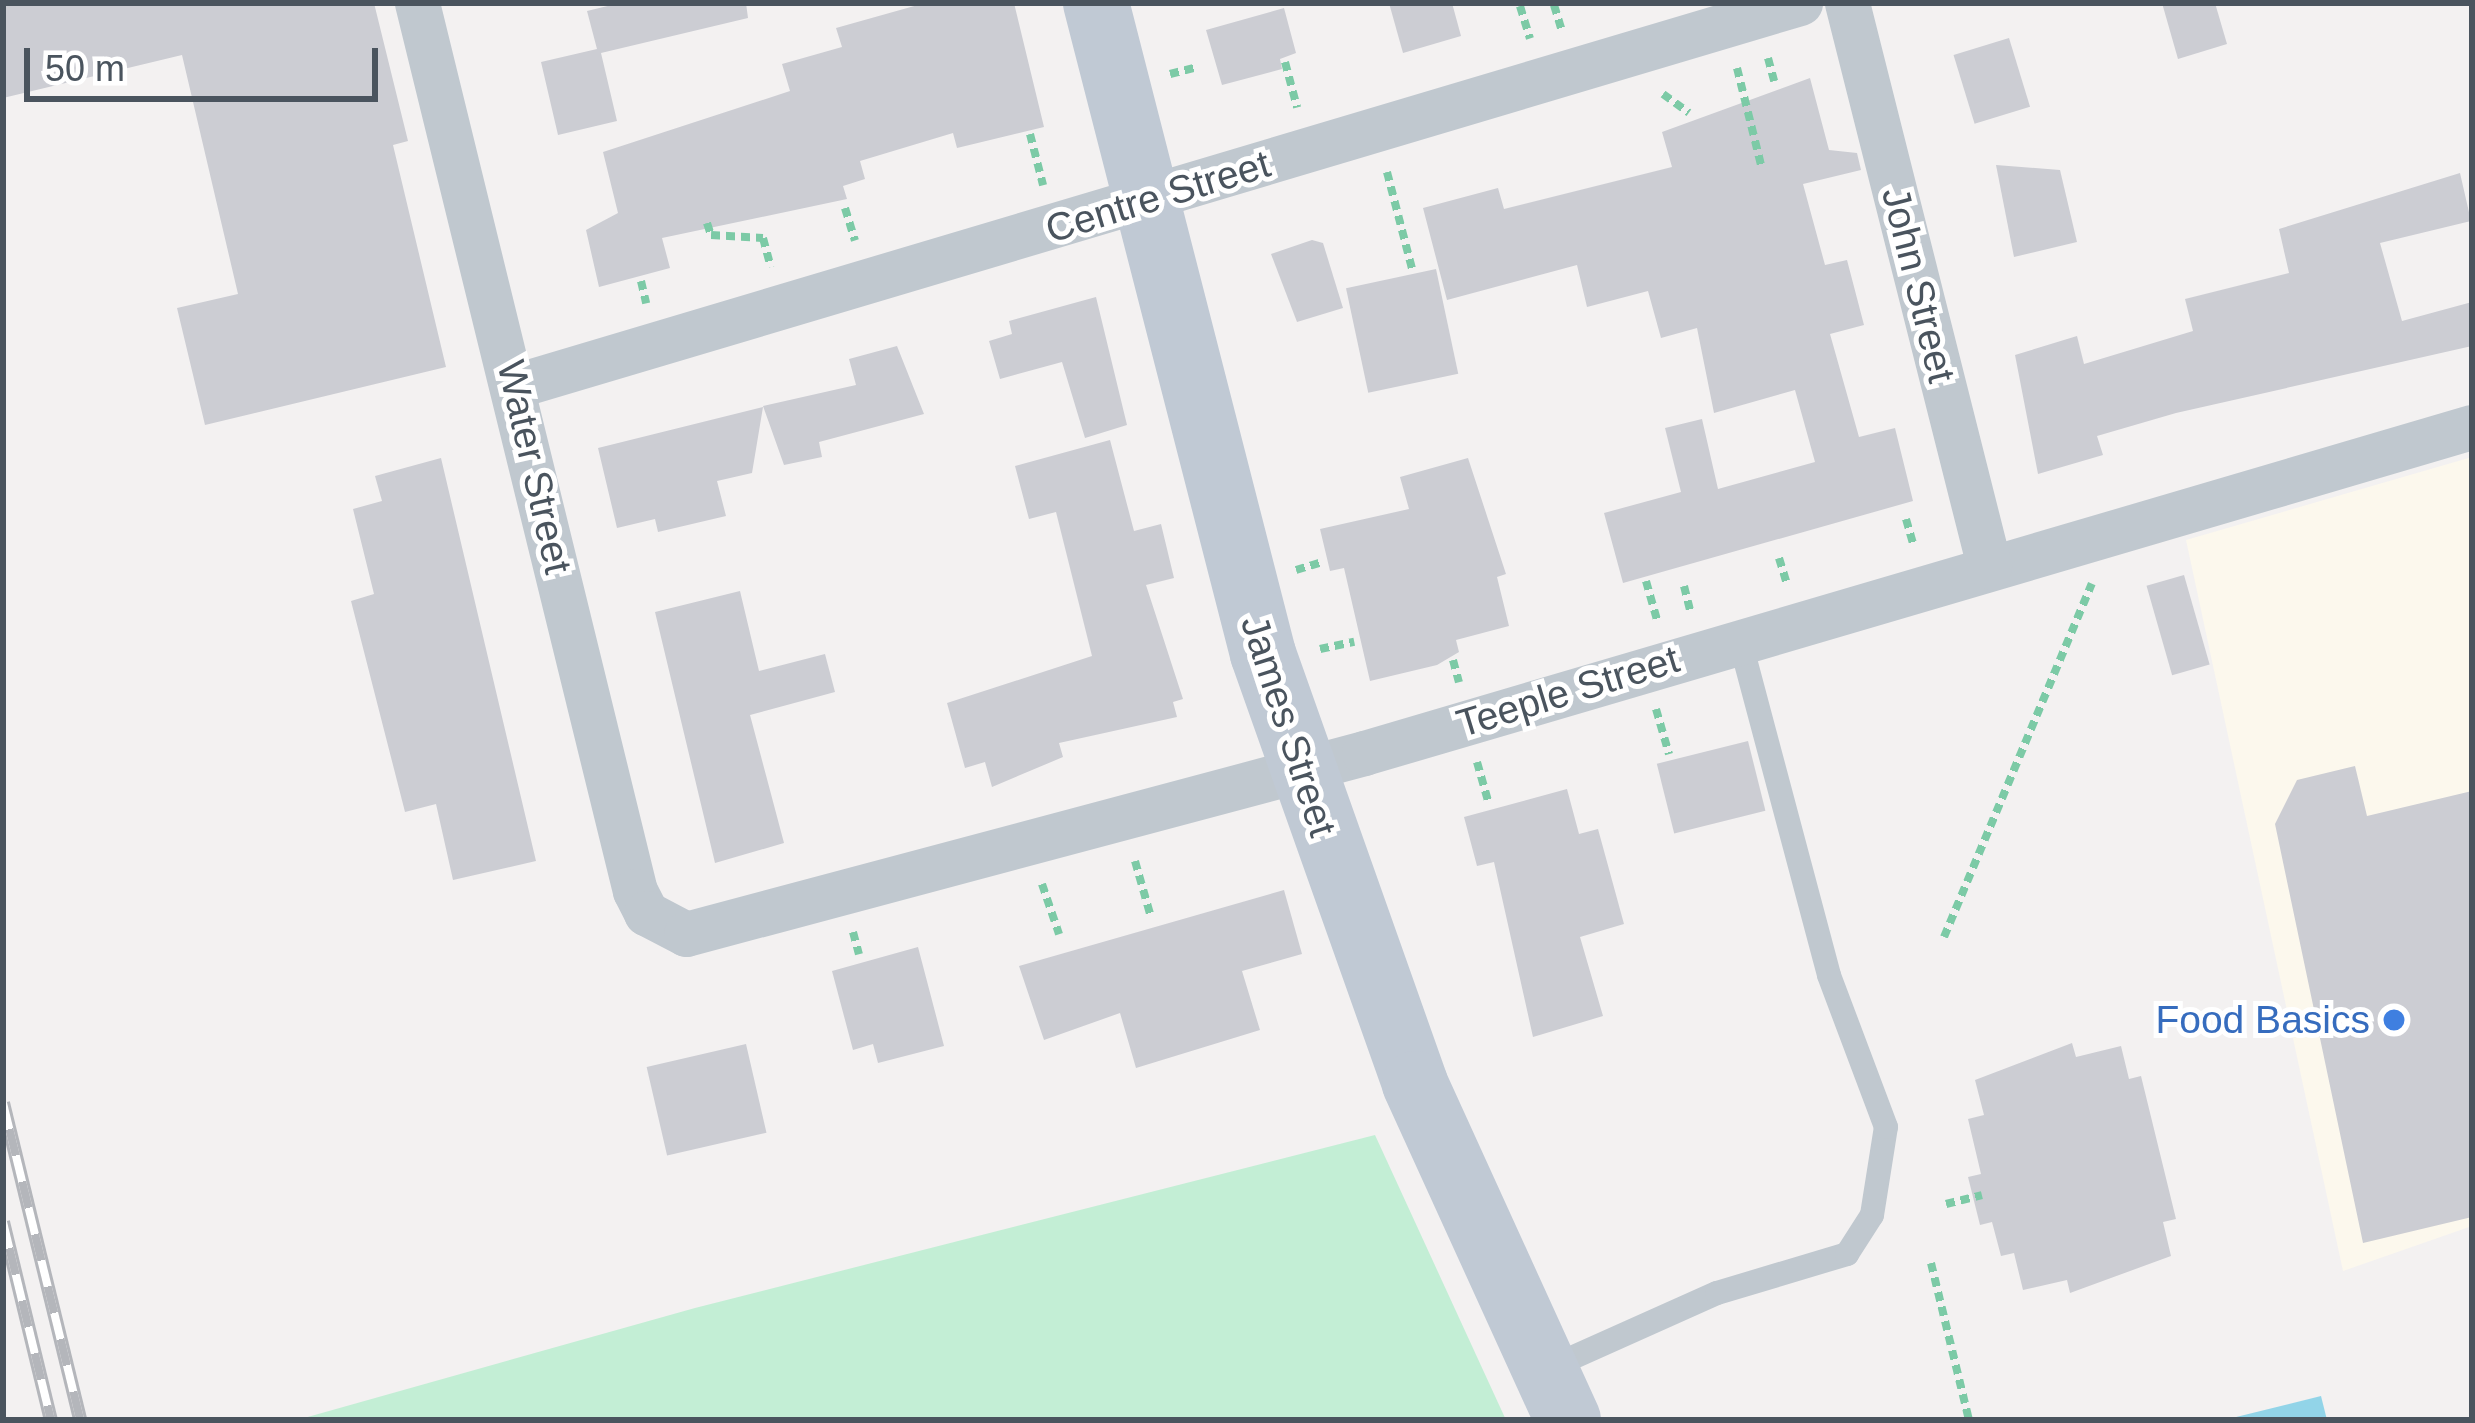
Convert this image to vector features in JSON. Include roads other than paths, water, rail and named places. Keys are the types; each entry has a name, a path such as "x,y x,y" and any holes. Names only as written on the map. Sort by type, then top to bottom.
{"street":[{"name":"Water Street","path":"417,3 515,386 624,848 646,913 661,924"},
{"name":"James Street","path":"1096,3 1213,487 1301,769 1415,1084 1557,1395"},
{"name":"Centre Street","path":"515,386 1800,3"},
{"name":"John Street","path":"1847,3 1989,566"},
{"name":"Teeple Street","path":"661,924 718,932 1301,769 2472,427"}],"lane":[{"path":"1557,1395 1717,1293 1847,1253 1873,1215 1886,1127 1829,975 1740,640"}],"water":[{"path":"2321,1396 2327,1420 2224,1420"}],"railway":[{"path":"3,1103 80,1420"},
{"path":"3,1222 51,1420"}],"place":[{"name":"Food Basics","path":"2394,1020"}]}
